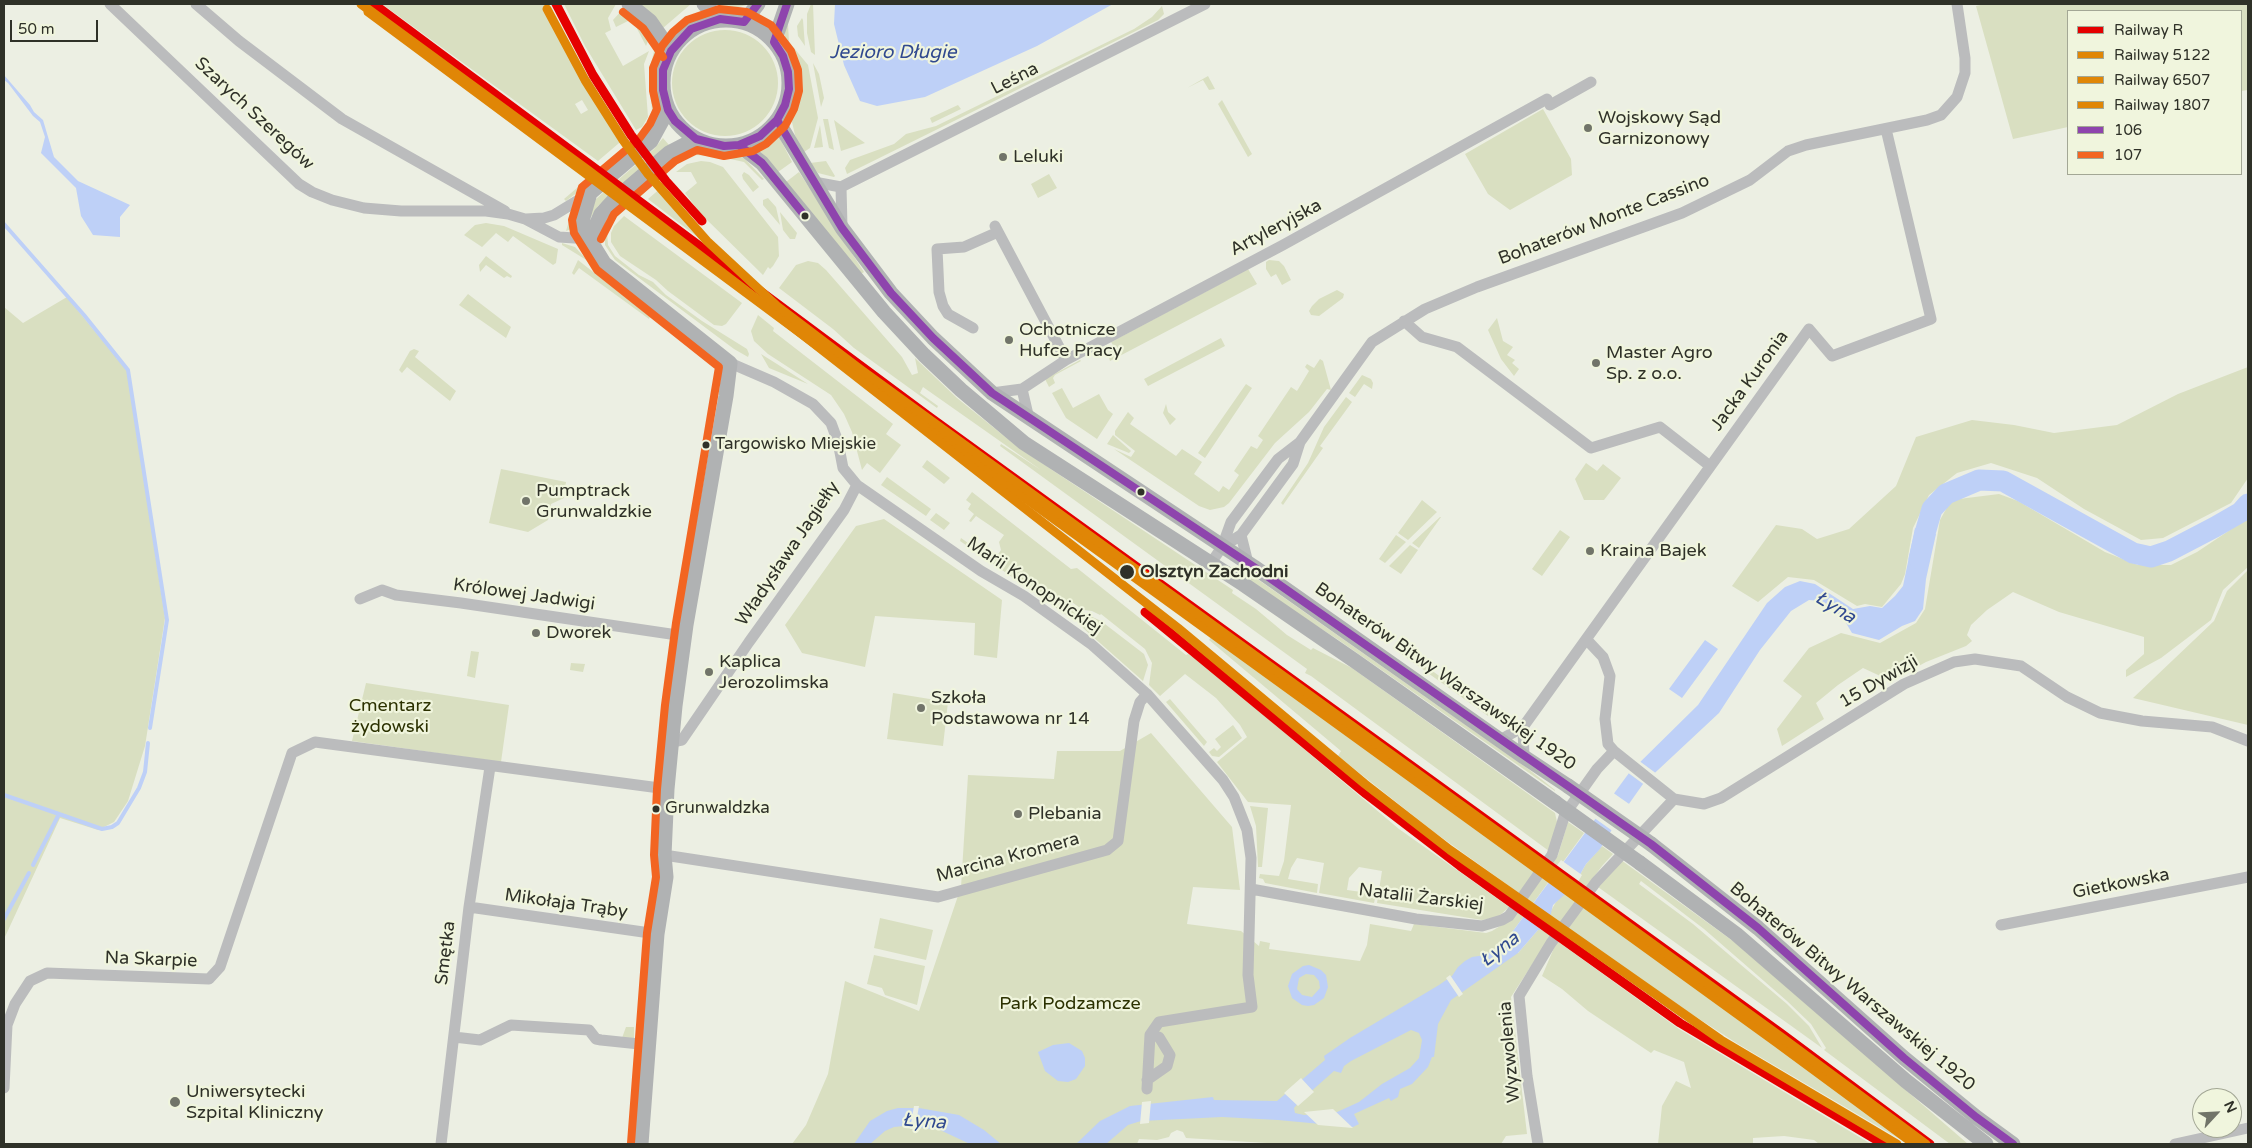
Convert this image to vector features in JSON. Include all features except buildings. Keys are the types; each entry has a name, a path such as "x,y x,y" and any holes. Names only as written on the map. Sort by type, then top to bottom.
{"main road":[{"path":"629,4 650,21 670,51"},
{"path":"704,4 720,19"},
{"path":"744,22 758,4"},
{"path":"774,42 787,4"},
{"path":"720,19 744,22 760,30 774,42 783,56 788,80 785,105 777,120 760,136 738,145 710,144 696,138 680,126 668,110 663,90 663,70 670,51 691,29 705,22 720,19"},
{"path":"641,1144 658,929 664,901 666,877 664,855 667,789 684,636 726,396 730,363 613,272 596,252 583,229 582,221 590,193 651,141 668,110"},
{"name":"Bohaterów Bitwy Warszawskiej 1920","path":"777,120 842,228 880,279 906,310 966,370 992,393 1248,563 1651,844 1758,928 1904,1058 1976,1117 2013,1144"},
{"path":"590,239 601,214 613,201 670,153 696,138"},
{"name":"Bohaterów Bitwy Warszawskiej 1920","path":"738,145 762,164 884,312 924,355 961,390 1024,443 1212,564 1355,661 1640,862 1736,934 1906,1081 1986,1144"}],"street":[{"name":"Szarych Szeregów","path":"110,4 299,184 312,192 332,200 364,208 401,211 486,211 508,214 524,219 560,237 590,239"},
{"path":"196,4 247,47 342,118 508,214"},
{"name":"Leśna","path":"841,186 1205,4"},
{"name":"Bohaterów Monte Cassino","path":"1212,564 1222,547 1232,522 1255,490 1278,459 1300,442 1372,342 1425,309 1477,287 1682,213 1750,180 1788,151 1806,145 1927,120 1941,115 1957,97 1965,73 1965,58 1957,4"},
{"name":"Artyleryjska","path":"992,393 1022,389 1066,360 1549,102 1592,82"},
{"name":"Jacka Kuronia","path":"1500,740 1523,727 1809,328 1832,356 1931,319 1886,129"},
{"path":"814,182 841,186 842,228"},
{"path":"524,219 544,218 554,215 590,193"},
{"path":"973,328 948,314 943,306 939,292 937,250 964,247 997,229 1066,360"},
{"path":"1404,321 1422,337 1457,347 1591,448 1660,427 1710,466"},
{"name":"Władysława Jagiełły","path":"672,742 682,740 749,642 844,510 856,485 843,468 835,433 821,410 797,393 730,363"},
{"path":"1022,389 1029,419"},
{"name":"Bohaterów Monte Cassino","path":"1222,547 1241,536 1293,464 1300,442"},
{"name":"Marii Konopnickiej","path":"856,485 981,571 1024,596 1069,627 1147,694 1223,780 1234,797 1250,843 1251,888 1248,975 1252,1007 1159,1022 1150,1035"},
{"path":"1241,536 1248,563"},
{"name":"Królowej Jadwigi","path":"360,599 382,590 396,595 684,636"},
{"path":"1587,640 1603,657 1610,676 1605,719 1608,744 1614,751 1674,799"},
{"name":"15 Dywizji","path":"1674,799 1704,804 1721,798 1904,684 1954,662 1975,659 2021,666 2067,697 2100,713 2142,721 2212,727 2248,740"},
{"name":"Marcina Kromera","path":"664,855 938,897 1107,850 1118,841 1134,721 1140,702 1147,694"},
{"path":"1523,727 1524,757"},
{"name":"Na Skarpie","path":"4,1088 7,1025 15,1004 30,981 47,973 209,979 220,967 292,753 315,742 490,767"},
{"name":"Natalii Żarskiej","path":"1251,888 1416,919 1482,926 1502,920 1509,916 1552,855 1565,814 1597,769 1614,751"},
{"path":"490,767 667,789"},
{"name":"Smętka","path":"441,1144 469,908 490,767"},
{"name":"Wyzwolenia","path":"1538,1144 1527,1076 1519,996 1551,943 1602,876 1674,799"},
{"name":"Gietkowska","path":"2001,925 2248,877"},
{"name":"Mikołaja Trąby","path":"469,908 658,929"},
{"path":"454,1037 480,1040 511,1025 589,1030 596,1038 601,1040 649,1045"},
{"path":"1150,1035 1159,1037 1166,1044 1170,1054 1166,1066 1147,1085 1150,1035"},
{"path":"2174,1144 2248,1128"}],"green space":[{"path":"382,4 549,4 573,51 625,138 598,161","holes":["582,100 588,110 581,114 575,104"]},
{"path":"564,4 616,4 608,18 611,30 605,33 623,66 649,51 644,64 648,117 642,127 636,130 585,46"},
{"path":"640,4 691,4 663,28"},
{"path":"716,4 750,4 731,9"},
{"path":"811,4 813,4 815,55 811,52 807,33 807,14"},
{"path":"1985,4 2248,4 2248,90 2242,91 2242,10 2067,10 2067,127 2013,139 1976,6"},
{"path":"1162,6 1164,14 1158,20 847,174 845,168 850,160 894,144 906,134 936,126 1134,29 1152,17"},
{"path":"622,10 641,23 651,34 646,46 632,19 616,27 613,20"},
{"path":"802,18 805,46 798,36 797,26"},
{"path":"788,24 789,42 808,65 818,118 810,148 804,152 796,139 791,118 797,87 795,66 785,37 785,30"},
{"path":"725,30 745,34 762,46 774,63 778,83 774,103 762,120 745,132 725,136 705,132 688,120 676,103 672,83 676,63 688,46 705,34"},
{"path":"655,47 657,58 654,84 655,118 652,111 649,72"},
{"path":"813,63 819,74 824,98 821,107"},
{"path":"1208,76 1215,89 1209,90 1203,80 1187,88"},
{"path":"1222,100 1252,154 1248,157 1218,104"},
{"path":"958,105 961,109 932,123 930,118"},
{"path":"1543,109 1571,159 1572,175 1510,210 1488,194 1465,154"},
{"path":"823,119 828,119 834,150 829,148"},
{"path":"834,120 858,138 865,143 841,151"},
{"path":"820,125 823,147 814,148"},
{"path":"650,129 642,139 610,168 566,201 564,199 643,132"},
{"path":"778,135 792,162 778,172 756,148"},
{"path":"663,138 669,145 598,206 588,222 596,199 654,149"},
{"path":"701,151 735,154 745,159 764,179 762,180 744,162 717,156 693,155 688,152"},
{"path":"677,157 677,164 611,222 607,232 608,245 615,256 639,275 653,282 666,295 702,321 747,349 748,357 734,349 615,260 605,245 605,228 612,213"},
{"path":"701,161 723,167 778,237 779,256 773,266 770,269 768,267 763,275 701,214 685,193 697,183 691,172 676,172 687,164"},
{"path":"826,161 834,177 818,173 810,163"},
{"path":"744,172 759,187 753,192 743,179 742,175"},
{"path":"799,172 864,272 861,274 786,182"},
{"path":"1049,174 1057,188 1038,198 1031,184"},
{"path":"662,187 709,238 756,282 648,199"},
{"path":"768,198 776,207 780,225 763,205 763,200"},
{"path":"579,206 574,228 566,231 572,211"},
{"path":"780,212 797,233 795,239 790,239 783,230"},
{"path":"624,216 742,303 726,324 722,326 714,325 656,280 620,256 611,242 611,233 614,226"},
{"path":"486,223 504,226 558,249 556,263 553,265 513,236 508,242 496,233 482,247 464,235 475,225"},
{"path":"562,243 575,247 588,261 562,245"},
{"path":"486,256 512,276 511,278 507,276 504,278 486,265 480,272 479,265"},
{"path":"578,260 650,317 649,319 579,268 574,275 572,273"},
{"path":"1269,260 1279,261 1284,266 1291,280 1282,285 1276,274 1271,277 1266,269 1266,262"},
{"path":"808,261 818,263 826,270 902,357 912,375 918,373 915,358 957,398 1019,448 1233,590 1232,593 1256,609 1287,635 1311,650 1313,648 1352,668 1555,813 1557,822 1549,851 1305,673 1307,669 1000,446 1001,444 1041,470 923,387 920,393 938,406 937,408 854,348 833,329 779,288 796,265"},
{"path":"1248,269 1257,284 1110,361 1108,355 1113,345 1111,342"},
{"path":"1337,290 1344,294 1343,298 1319,316 1311,315 1309,311 1319,299"},
{"path":"468,294 511,327 506,338 459,305"},
{"path":"67,297 128,372 165,618 145,746 128,801 114,822 98,830 60,818 4,939 4,307 23,323"},
{"path":"758,315 774,328 773,331 893,424 886,434 901,445 880,473 867,463 862,470 852,432 844,414 831,395 768,354 754,341 751,331"},
{"path":"1497,318 1503,341 1513,347 1507,355 1515,360 1512,363 1519,369 1514,376 1501,359 1488,330"},
{"path":"1221,338 1225,346 1148,386 1144,379"},
{"path":"414,349 419,351 415,357 456,391 450,401 407,367 402,373 399,370 410,351"},
{"path":"761,354 777,364 808,384 769,368"},
{"path":"1320,359 1323,361 1331,390 1327,389 1309,412 1275,443 1224,507 1210,510 1199,506 1114,449 1131,457 1135,451 1115,435 1115,431 1128,412 1134,418 1130,424 1176,456 1182,449 1202,462 1194,474 1219,492 1223,486 1229,490 1239,475 1234,471 1251,446 1257,449 1263,440 1258,436 1291,387 1297,391 1309,371 1305,367 1307,364 1314,368"},
{"path":"1080,360 1055,375 1053,378 1055,383 1049,387 1045,379"},
{"path":"2248,367 2248,478 2231,503 2163,538 2141,540 2084,509 2037,478 1991,463 1957,473 1929,495 1913,528 1905,574 1901,584 1882,607 1865,604 1857,606 1814,580 1788,577 1758,602 1732,586 1776,525 1802,529 1817,539 1849,529 1896,486 1916,437 1972,420 2014,425 2054,433 2117,425 2178,394"},
{"path":"1362,375 1371,379 1373,383 1372,389 1364,384 1355,397 1349,393"},
{"path":"1246,384 1252,388 1205,458 1198,453"},
{"path":"1062,388 1073,408 1099,394 1108,410 1113,414 1097,439 1066,418 1052,393"},
{"path":"1346,397 1352,402 1320,446 1323,448 1283,505 1281,503 1308,463 1324,427"},
{"path":"1166,404 1168,412 1176,419 1170,425 1163,413"},
{"path":"1113,435 1131,451 1129,453 1107,444"},
{"path":"927,460 950,478 944,484 922,467"},
{"path":"1586,463 1597,471 1603,464 1621,478 1604,500 1584,500 1575,479"},
{"name":"Pumptrack Grunwaldzkie","path":"501,469 566,482 564,498 551,504 548,520 528,532 489,523"},
{"path":"887,477 931,509 926,516 881,485"},
{"path":"972,492 1071,569 1077,568 1186,655 1188,654 1198,660 1399,829 1509,907 1498,917 1482,920 1377,903 1382,871 1359,867 1349,878 1347,890 1376,894 1374,903 1319,893 1324,863 1297,858 1291,868 1288,879 1318,884 1317,893 1265,883 1263,879 1259,878 1260,874 1279,876 1284,861 1291,805 1248,802 1217,762 1247,737 1240,725 1216,698 1185,674 1160,696 1149,685 1152,663 1145,649 1101,614 1083,610 1069,600 1067,604 1075,609 1077,617 1074,620 992,563 1001,550 999,542 1004,535 976,516 971,522 969,521 974,514 968,509 971,504 966,500"},
{"path":"1999,494 2018,501 2105,552 2138,565 2171,565 2197,552 2248,518 2248,567 2223,590 2211,620 2161,658 2126,677 2126,670 2144,654 2144,637 2059,612 2013,592 1987,610 1971,625 1967,635 1972,641 1966,646 1926,662 1891,681 1863,668 1816,703 1824,719 1782,746 1777,729 1802,696 1783,681 1809,648 1841,633 1880,643 1916,623 1925,609 1940,520 1951,500"},
{"path":"1422,500 1437,512 1408,540 1398,533"},
{"path":"936,513 950,523 944,530 930,520"},
{"path":"1440,517 1419,548 1412,543"},
{"path":"884,519 1002,600 997,658 974,655 975,623 875,616 865,667 802,653 785,625 856,526"},
{"path":"1560,530 1570,537 1542,576 1532,569"},
{"path":"1396,535 1406,542 1385,563 1379,559"},
{"path":"961,538 982,553 987,546 989,553 985,558 960,541"},
{"path":"1410,545 1418,550 1401,574 1389,566"},
{"path":"2248,570 2248,725 2133,698 2214,621 2227,591"},
{"path":"1253,576 1527,768 1555,791 1337,639 1249,582"},
{"path":"1086,614 1101,621 1144,654 1148,665 1143,681 1083,628 1080,620"},
{"path":"1213,634 1353,736 1357,731 1540,864 1519,893 1434,832 1338,756 1341,751 1209,640"},
{"path":"1396,645 1491,713 1488,716 1393,648"},
{"path":"471,651 479,652 475,678 467,676"},
{"path":"571,663 585,664 583,672 570,670"},
{"name":"Cmentarz żydowski","path":"366,683 509,705 501,762 352,741"},
{"path":"893,693 948,702 943,746 887,739"},
{"path":"1170,699 1207,742 1204,746 1166,702"},
{"path":"1233,725 1242,738 1219,757 1212,756 1209,752 1214,748 1217,751 1221,747 1215,739"},
{"name":"Park Podzamcze","path":"1151,733 1232,827 1240,890 1193,887 1187,924 1241,931 1259,946 1260,941 1270,943 1269,949 1360,961 1367,945 1370,924 1411,931 1414,924 1486,933 1492,931 1510,920 1558,855 1568,822 1584,833 1513,931 1501,945 1491,951 1518,953 1541,929 1557,900 1573,887 1586,864 1602,846 1613,854 1602,866 1550,937 1511,997 1527,1134 1506,1136 1501,1144 1283,1144 1186,1138 1183,1132 1177,1130 1171,1133 1169,1137 1157,1140 1139,1139 1137,1144 792,1144 806,1125 828,1074 845,981 919,1011 961,887 968,775 1054,779 1057,751 1120,751"},
{"path":"1250,806 1268,808 1262,867 1258,867 1256,826"},
{"path":"1621,860 1737,944 1968,1144 1950,1144 1824,1050 1826,1048 1811,1024 1787,1001 1704,929 1641,881 1639,884 1693,924 1787,1004 1809,1026 1822,1048 1598,887"},
{"path":"1589,899 1922,1144 1908,1144 1738,1044 1567,928"},
{"path":"880,918 933,930 926,960 874,948"},
{"path":"1557,941 1679,1029 1871,1144 1819,1144 1814,1140 1784,1136 1753,1138 1753,1144 1658,1144 1662,1106 1676,1081 1691,1088 1684,1062 1654,1050 1651,1053 1588,1011 1562,989 1542,976"},
{"path":"874,955 925,966 917,1005 885,995 882,988 867,984"},
{"path":"626,1027 634,1027 634,1038 622,1038"}],"water":[{"name":"Jezioro Długie","path":"835,4 1113,4 1037,46 925,97 877,106 860,101 844,65 834,24"},
{"path":"4,75 34,112 43,120 54,157 78,181 130,205 120,217 120,237 93,235 81,216 76,188 41,153 45,137 40,122 4,80"},
{"path":"1915,528 1936,534 1926,579 1923,609 1915,621 1902,626 1879,640 1852,633 1843,618 1821,601 1809,600 1791,611 1760,650 1719,713 1643,784 1600,849 1586,864 1573,887 1553,905 1550,917 1541,930 1538,930 1518,953 1451,1000 1438,1024 1434,1057 1432,1057 1428,1067 1412,1084 1400,1089 1398,1097 1391,1101 1389,1098 1354,1114 1359,1124 1353,1127 1222,1117 1141,1121 1128,1125 1106,1144 1076,1144 1100,1121 1130,1106 1213,1097 1214,1100 1277,1101 1325,1060 1324,1056 1350,1038 1439,985 1452,976 1465,961 1472,957 1485,955 1501,945 1629,773 1698,705 1767,603 1785,587 1800,581 1815,584 1853,609 1870,606 1882,608 1903,586","holes":["1411,1030 1419,1033 1422,1040 1419,1058 1410,1068 1382,1084 1359,1102 1337,1112 1304,1115 1295,1113 1294,1108 1299,1102 1334,1071 1341,1073 1344,1066 1351,1061"]},
{"path":"1705,640 1718,649 1682,698 1669,689"},
{"path":"1309,965 1321,970 1326,975 1328,987 1324,998 1314,1005 1302,1005 1292,998 1288,986 1292,974 1303,966","holes":["1306,974 1314,975 1319,981 1320,988 1312,997 1302,995 1297,989 1299,978"]},
{"path":"1069,1043 1082,1051 1085,1058 1085,1066 1076,1079 1068,1082 1058,1081 1045,1071 1038,1052 1053,1045"},
{"path":"898,1108 919,1108 959,1115 984,1130 1001,1144 970,1144 940,1130 904,1126 894,1127 885,1131 870,1144 854,1144 870,1121 887,1111"}],"pier":[{"path":"1638,760 1657,774 1646,786 1627,772"},
{"path":"1612,792 1632,806 1614,832 1593,817"},
{"path":"1561,860 1582,875 1574,889 1552,872"},
{"path":"1531,902 1552,918 1543,931 1521,915"},
{"path":"1450,975 1463,994 1459,997 1446,978"},
{"path":"1301,1078 1314,1092 1298,1106 1284,1093"},
{"path":"1151,1101 1149,1123 1140,1124 1142,1102"},
{"path":"914,1106 919,1106 915,1129 910,1129"},
{"path":"1333,1109 1353,1128 1318,1125 1304,1112"}],"waterway":[{"path":"4,224 84,315 128,370 167,620 150,728"},
{"name":"Łyna","path":"1919,559 1932,509 1946,494 1979,480 2003,481 2133,553 2151,557 2169,551 2215,527 2241,512 2248,504"},
{"path":"33,865 59,814 102,829 112,827 118,823 139,788 145,772 148,743"},
{"path":"4,795 59,814"},
{"path":"4,919 29,873"}],"rail line":[{"name":"6507","path":"361,4 589,171 744,289 1178,628 1365,784 1450,850 1721,1040 1897,1144"},
{"name":"R","path":"374,4 930,417 1782,1034 1930,1144"},
{"name":"R","path":"556,4 593,75 631,135 666,181 702,221"},
{"name":"1807","path":"547,9 585,80 623,140 648,174 707,241 777,306 860,369 1926,1144"},
{"name":"5122","path":"368,12 924,425 1914,1144"},
{"name":"R","path":"1145,612 1366,794 1460,866 1680,1023 1883,1144"}],"transit line":[{"name":"106","path":"758,4 744,22 720,19 691,29 671,51 663,70 663,90 668,110 675,121 696,139 724,146 739,145 760,136 777,120 785,105 789,89 788,72 783,56 774,42 787,4"},
{"name":"107","path":"601,239 614,214 675,161 697,150 724,156 753,151 766,144 785,126 794,109 799,91 798,70 791,51 771,25 747,12 719,9 687,20 673,32 662,46 653,68 653,91 657,109 650,124 639,139 582,187 572,220 574,233 597,270 719,367 676,623 665,705 657,789 654,855 656,877 647,933 631,1143"},
{"name":"107","path":"623,12 643,28 663,57"},
{"name":"106","path":"777,120 842,228 891,293 933,338 992,393 1254,567 1651,844 1758,928 1904,1058 1976,1117 2013,1144"},
{"name":"106","path":"739,145 762,163 805,216"}],"place":[{"name":"Wojskowy Sąd Garnizonowy","path":"1588,128"},
{"name":"Leluki","path":"1003,157"},
{"name":"Ochotnicze Hufce Pracy","path":"1009,340"},
{"name":"Master Agro Sp. z o.o.","path":"1596,363"},
{"name":"Targowisko Miejskie","path":"706,445"},
{"name":"Pumptrack Grunwaldzkie","path":"526,501"},
{"name":"Kraina Bajek","path":"1590,551"},
{"name":"Olsztyn Zachodni","path":"1127,572"},
{"name":"Dworek","path":"536,633"},
{"name":"Kaplica Jerozolimska","path":"709,672"},
{"name":"Szkoła Podstawowa nr 14","path":"921,708"},
{"name":"Grunwaldzka","path":"656,809"},
{"name":"Plebania","path":"1018,814"},
{"name":"Uniwersytecki Szpital Kliniczny","path":"175,1102"}]}
